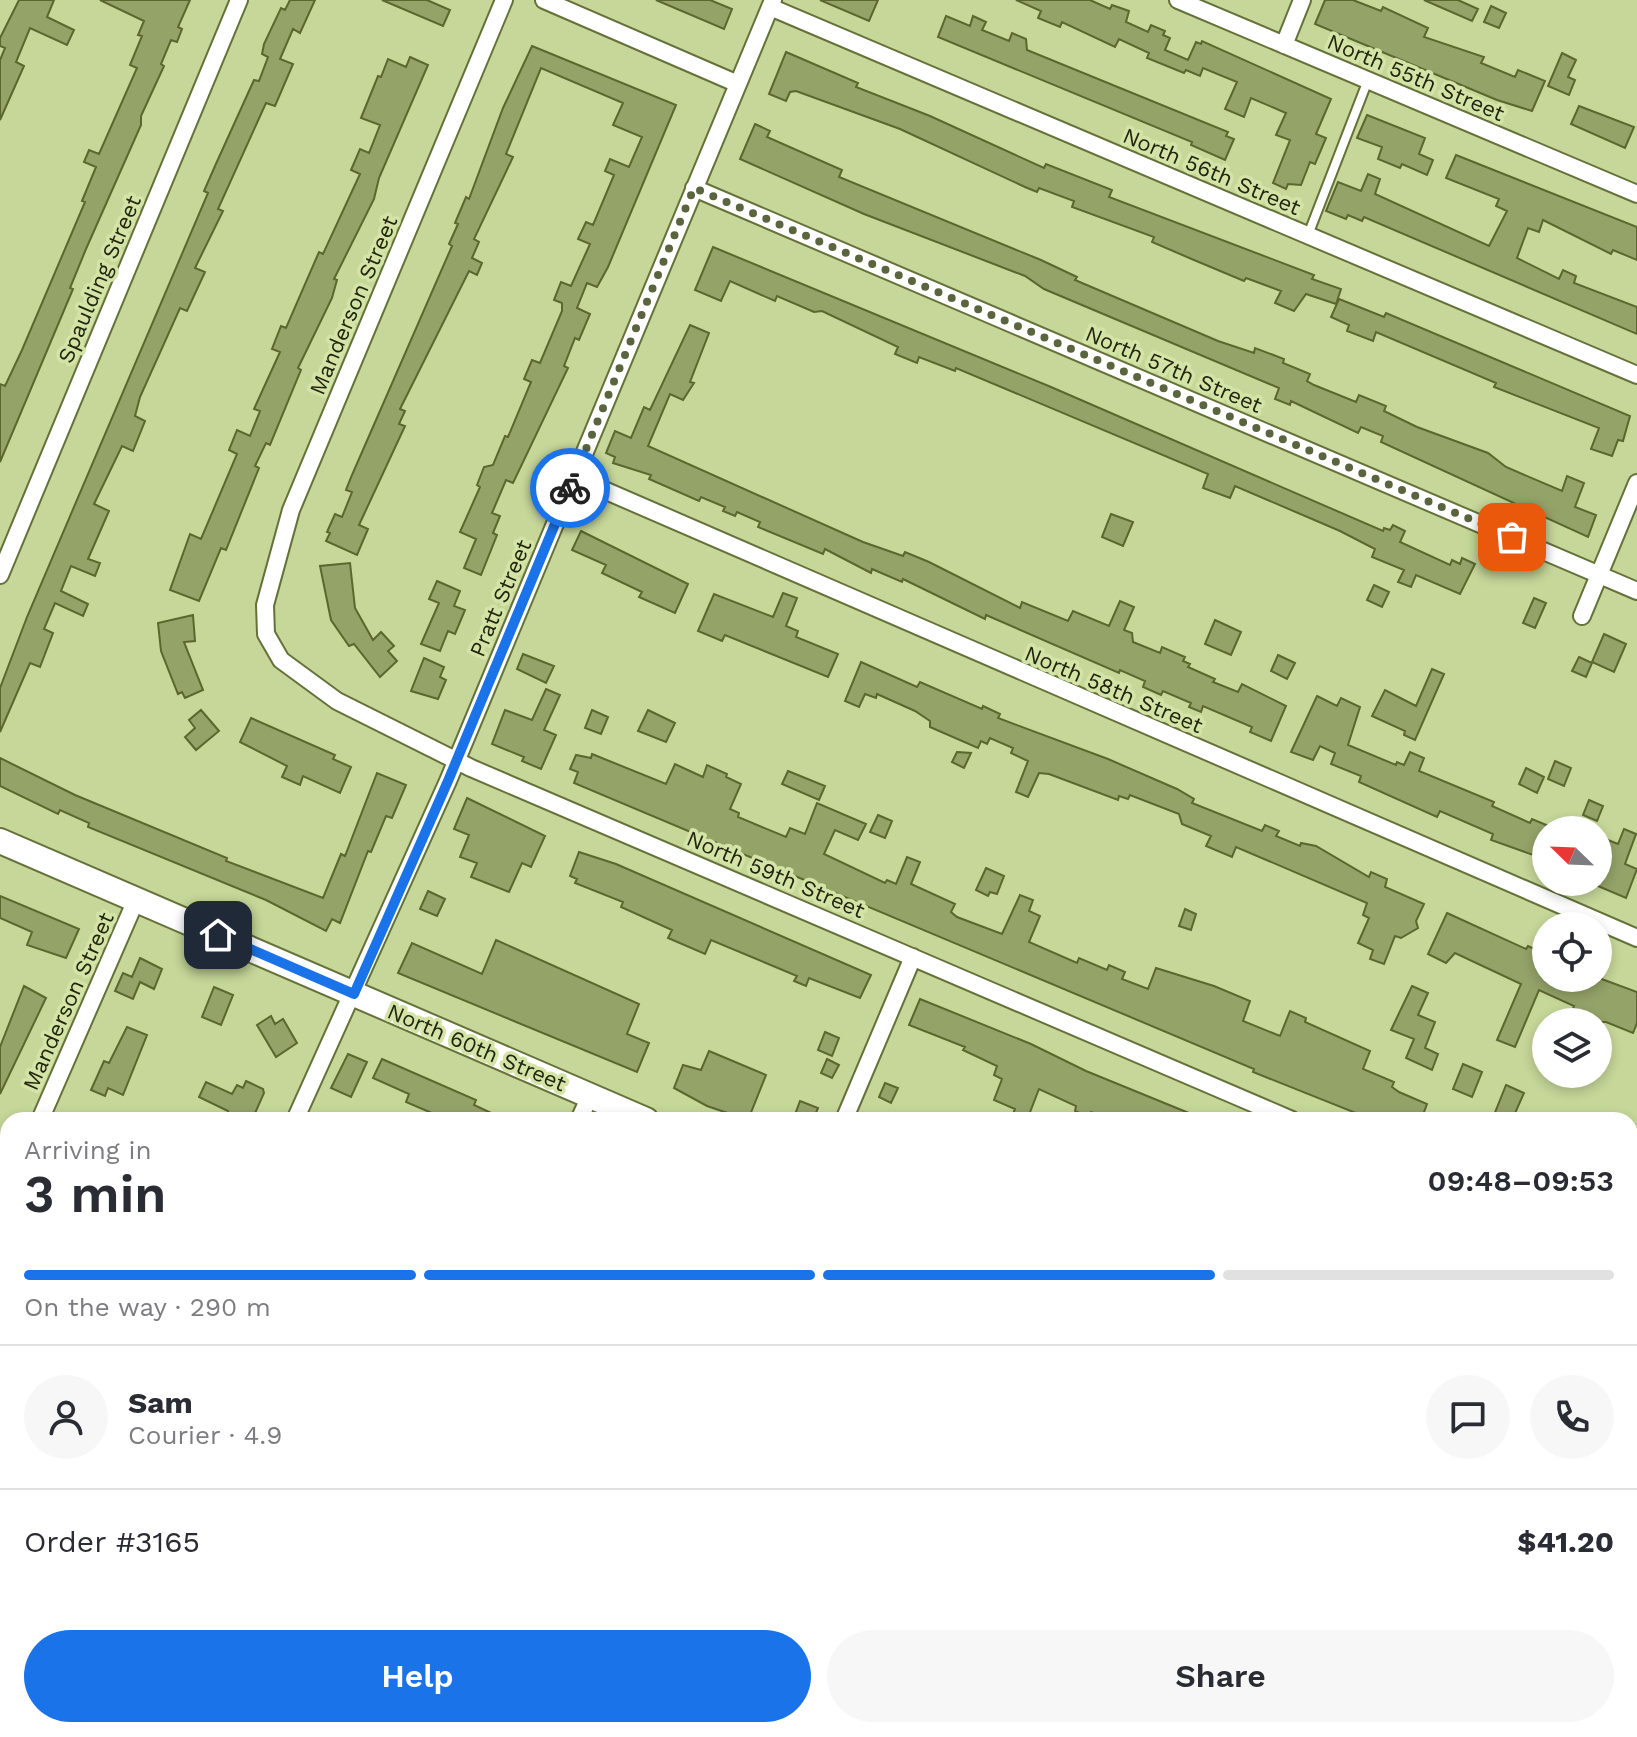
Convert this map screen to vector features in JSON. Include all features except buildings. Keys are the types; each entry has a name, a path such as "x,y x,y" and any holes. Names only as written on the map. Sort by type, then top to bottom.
{"main road":[{"name":"North 60th Street","path":"0,841 627,1112"}],"street":[{"name":"Spaulding Street","path":"0,575 239,0"},
{"name":"Manderson Street","path":"266,634 265,605 291,510 504,0"},
{"path":"544,0 738,84"},
{"name":"North 55th Street","path":"1178,0 1637,194"},
{"path":"1284,45 1302,0"},
{"name":"Pratt Street","path":"298,1112 334,1029 354,994 456,759 771,4"},
{"name":"North 56th Street","path":"771,4 1637,375"},
{"name":"North 57th Street","path":"694,188 1637,591"},
{"name":"North 58th Street","path":"574,477 1637,938"},
{"path":"1582,616 1637,483"},
{"name":"North 59th Street","path":"266,634 281,660 337,701 456,759 1273,1112"},
{"name":"Manderson Street","path":"43,1112 136,900"},
{"path":"847,1112 913,957"},
{"path":"583,1112 590,1096"}],"lane":[{"path":"1308,235 1368,80"}],"way so far":[{"path":"570,488 694,188 1512,537"}],"route":[{"path":"218,935 354,994 448,781 570,488"}]}
